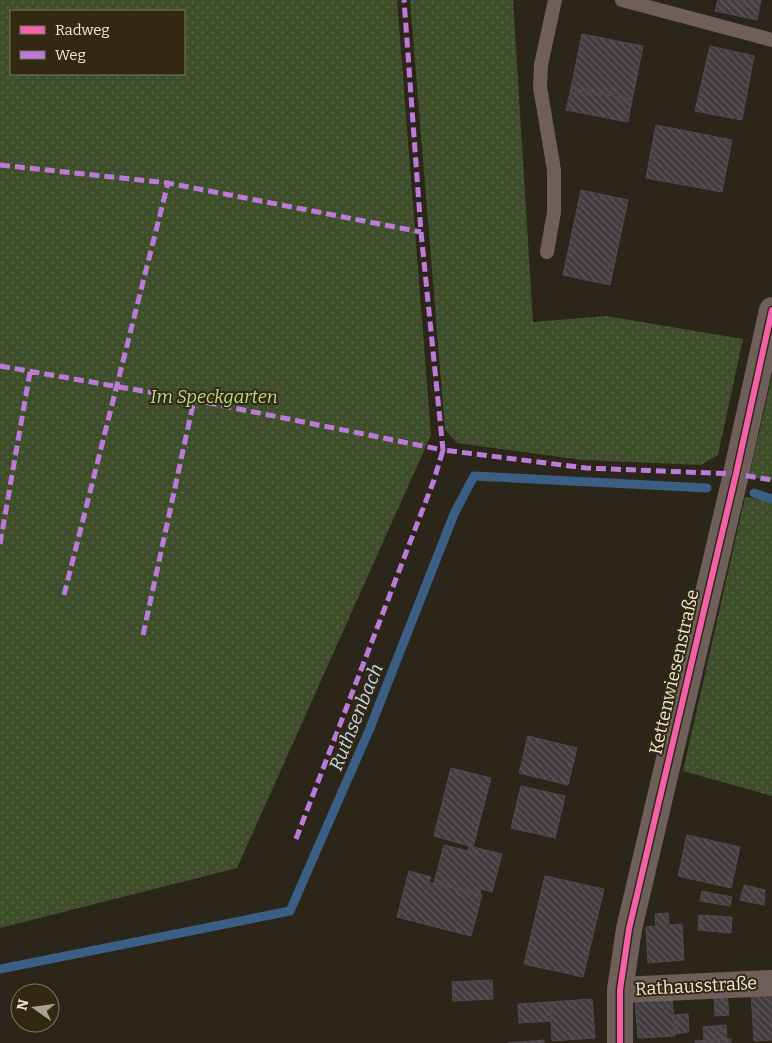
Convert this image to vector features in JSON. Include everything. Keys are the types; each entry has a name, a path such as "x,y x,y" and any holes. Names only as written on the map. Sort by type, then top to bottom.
{"street":[{"name":"Kettenwiesenstraße","path":"620,1043 620,990 629,929 736,474 772,310"},
{"name":"Rathausstraße","path":"620,990 772,983"}],"lane":[{"path":"547,252 554,212 554,170 540,87 542,65 555,0"},
{"path":"622,0 772,40"}],"green space":[{"name":"Im Speckgarten","path":"0,0 397,0 431,435 237,868 0,928"},
{"path":"410,0 513,0 533,322 606,316 743,339 718,455 701,465 583,460 457,443 445,430"},
{"path":"772,376 772,480 749,477"},
{"path":"745,497 772,501 772,796 683,771"}],"building":[{"path":"718,0 761,0 757,20 715,11"},
{"path":"582,34 643,46 632,100 571,88"},
{"path":"710,46 754,56 742,120 695,111"},
{"path":"571,88 632,100 628,122 566,110"},
{"path":"656,125 732,140 722,192 646,178"},
{"path":"581,190 628,200 610,285 563,275"},
{"path":"528,736 577,748 568,785 519,773"},
{"path":"451,768 491,778 473,847 434,836"},
{"path":"521,786 565,796 555,838 511,828"},
{"path":"687,835 740,847 731,888 678,876"},
{"path":"444,845 468,851 469,846 502,854 492,892 481,889 480,895 434,883"},
{"path":"409,871 431,877 429,882 482,895 471,936 397,917"},
{"path":"545,876 604,889 583,977 524,964"},
{"path":"744,885 765,890 764,905 740,900"},
{"path":"702,891 732,897 730,906 700,901"},
{"path":"668,913 669,925 682,924 684,960 648,963 646,927 656,926 655,914"},
{"path":"699,915 732,917 731,933 698,930"},
{"path":"492,980 493,999 453,1001 452,982"},
{"path":"772,992 772,1040 754,1041 751,993"},
{"path":"727,995 729,1015 715,1016 714,996"},
{"path":"672,998 675,1036 638,1038 635,1000"},
{"path":"592,999 595,1038 552,1041 550,1002"},
{"path":"550,1002 551,1021 519,1023 518,1004"},
{"path":"688,1014 689,1032 675,1034 674,1015"},
{"path":"726,1025 727,1039 704,1040 703,1027"},
{"path":"731,1039 731,1043 695,1043 695,1041"},
{"path":"544,1040 544,1043 508,1043"}],"waterway":[{"name":"Ruthsenbach","path":"0,969 290,911 370,728 454,514 474,476 707,488"},
{"name":"Ruthsenbach","path":"754,493 772,499"}],"marked path":[{"path":"0,366 194,400 443,450 421,232 404,0"},
{"path":"0,165 168,183 421,232"},
{"path":"64,595 168,183"},
{"path":"0,544 30,372"},
{"path":"143,635 194,400"},
{"path":"296,839 434,480 443,450 586,468 736,474 772,480"}],"cycle path":[{"path":"620,1043 620,990 629,929 736,474 772,310"}]}
